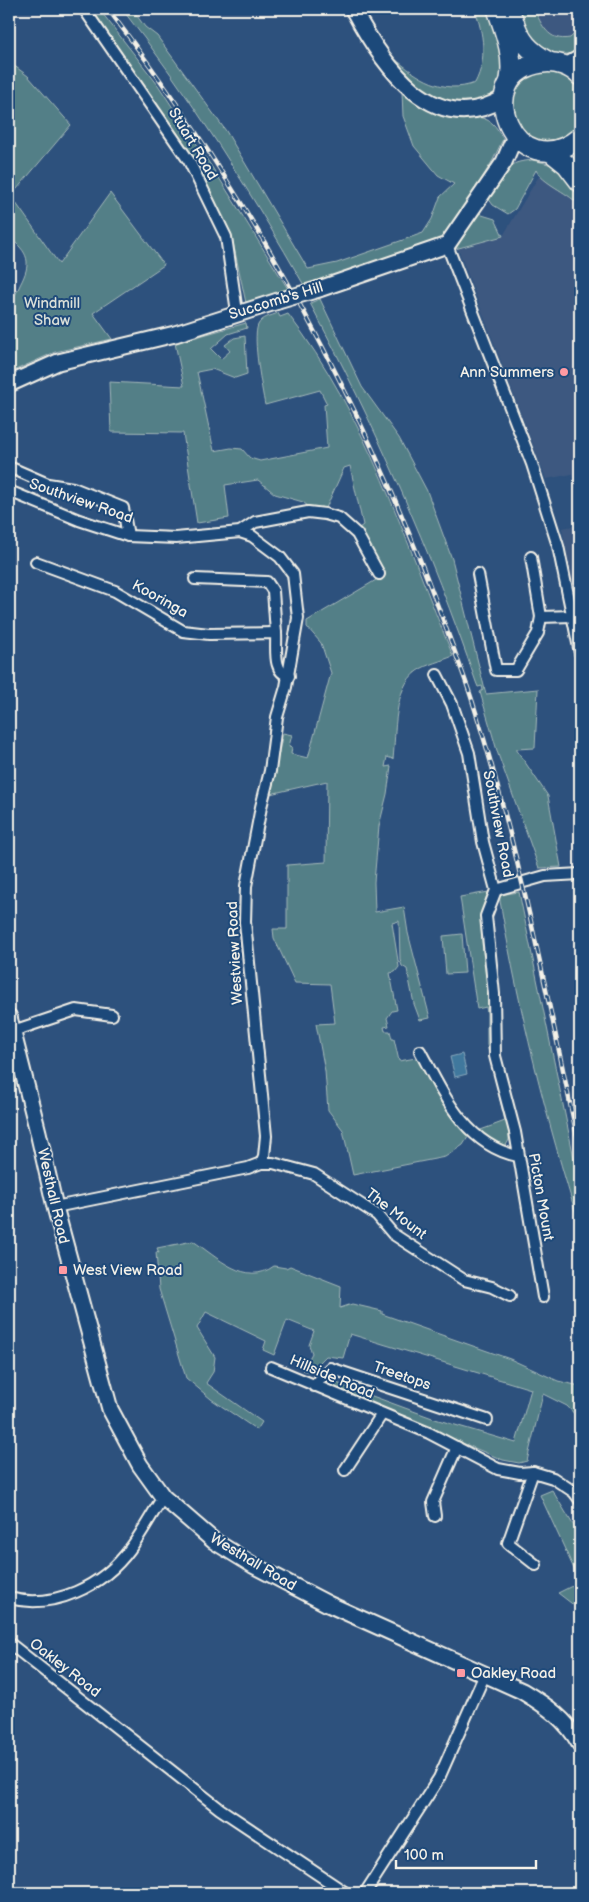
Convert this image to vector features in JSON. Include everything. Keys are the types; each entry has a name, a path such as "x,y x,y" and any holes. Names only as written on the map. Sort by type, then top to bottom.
{"highway":[{"path":"497,9 510,48 513,64 507,89 504,116 511,130 567,165 580,182"},
{"path":"510,9 522,41 532,53 569,65"},
{"path":"507,89 526,68 569,65"},
{"path":"541,150 570,145 580,137"}],"street":[{"name":"Stuart Road","path":"84,9 189,161 226,237 237,312"},
{"path":"354,9 378,51 407,87 427,101 444,107 474,110 493,116 511,130 504,162 447,245 532,464 558,546 580,653"},
{"path":"474,110 488,108 507,89"},
{"path":"504,162 541,150"},
{"name":"Succomb's Hill","path":"9,384 58,362 175,334 237,312 320,289 447,245"},
{"path":"9,467 48,484 73,488 123,508 128,536"},
{"name":"Southview Road","path":"9,491 79,520 128,536 176,538 240,532 254,522 308,512 325,514 339,518 357,534 379,574"},
{"name":"Westview Road","path":"240,532 252,536 280,557 293,574 298,618 289,676 277,717 270,771 246,886 245,922 247,952 266,1136 264,1156 261,1163"},
{"path":"478,574 496,670 516,670 538,632 541,617 531,558"},
{"name":"Kooringa","path":"36,562 115,592 183,630 209,634 276,633"},
{"path":"195,579 267,582 273,591 278,670 282,674 289,676"},
{"path":"541,617 572,616"},
{"name":"Southview Road","path":"437,675 452,704 469,753 483,842 496,890 486,916 494,994 495,1056 508,1103"},
{"path":"496,890 545,876 580,874"},
{"path":"11,1024 76,1010 112,1015"},
{"name":"Westhall Road","path":"11,1024 55,1207 110,1409 140,1464 164,1497 214,1541 253,1565 328,1604 522,1691 550,1708 571,1728 580,1744"},
{"path":"420,1052 455,1113 475,1136 501,1153 518,1156"},
{"name":"Picton Mount","path":"508,1103 544,1297"},
{"path":"55,1207 248,1168 261,1163"},
{"name":"The Mount","path":"261,1163 273,1163 314,1174 377,1215 393,1234 464,1280 492,1286 510,1296"},
{"name":"Hillside Road","path":"271,1367 457,1447 498,1469 520,1473 533,1472 553,1478 574,1492 580,1500"},
{"name":"Treetops","path":"314,1386 330,1368 393,1387 435,1404 487,1420"},
{"name":"Hillside Road","path":"345,1470 382,1414"},
{"path":"434,1516 433,1502 457,1447"},
{"path":"533,1472 508,1542 536,1564"},
{"path":"9,1598 36,1601 61,1599 77,1592 109,1570 130,1550 164,1497"},
{"name":"Oakley Road","path":"9,1643 220,1809 346,1893"},
{"path":"364,1893 439,1778 485,1674"}],"shaded area":[{"path":"534,9 580,9 580,31 569,39 547,34"},
{"path":"539,176 569,194 578,204 580,215 580,508 572,474 546,479 458,249 503,236"},
{"path":"580,525 580,623 562,528"},
{"path":"462,1054 467,1074 455,1077 450,1057"}],"green space":[{"path":"92,9 99,9 158,85 221,181 288,289 246,303 231,233 192,157"},
{"path":"122,9 132,9 145,27 157,36 226,131 308,269 337,263 423,233 432,219 440,197 454,184 438,175 414,146 403,116 402,92 414,102 435,111 480,117 488,120 495,126 503,139 493,160 444,241 305,287 263,215 195,109"},
{"path":"475,9 488,9 498,36 504,64 500,87 486,100 476,103 454,102 443,99 422,87 394,58 422,78 442,86 463,86 475,83 482,64 483,46"},
{"path":"518,9 534,9 547,31 551,35 562,39 570,38 580,29 580,49 570,54 550,54 524,31"},
{"name":"Windmill Shaw","path":"9,62 28,76 71,125 11,196 59,264 110,193 164,265 93,313 112,339 55,352 9,373 9,302 18,290 27,264 21,248 9,237"},
{"path":"535,70 562,73 573,83 580,96 582,111 579,126 563,137 552,140 533,140 514,122 510,90"},
{"path":"532,160 551,165 562,171 579,199 578,204 539,175 536,170 515,209 508,214 493,205 488,198 503,174 516,163"},
{"path":"478,211 482,215 495,219 503,236 455,249 453,243"},
{"path":"320,299 362,387 399,438 427,491 452,559 486,694 538,689 535,748 516,749 548,796 561,867 539,868 498,754 480,692 483,690 482,686 478,687 421,537 379,442 310,303"},
{"path":"278,313 280,317 288,314 316,353 340,393 362,436 382,479 453,656 425,666 417,671 409,679 400,699 393,759 387,757 385,767 391,766 387,794 379,826 374,882 375,912 404,907 408,933 430,1018 420,1020 414,1004 407,969 402,966 400,960 399,921 392,923 399,967 395,972 390,973 397,1010 392,1011 387,1018 389,1026 384,1027 385,1031 390,1031 392,1039 394,1039 399,1061 416,1058 419,1060 441,1100 465,1129 468,1137 463,1145 445,1157 353,1175 343,1130 328,1110 325,1071 316,1024 335,1023 330,984 295,983 274,938 273,929 287,929 287,865 326,862 327,781 270,794 283,733 292,735 289,746 292,747 291,754 308,758 331,673 321,643 307,627 307,621 376,580 350,535 363,525 350,466 344,468 326,508 309,507 303,502 275,494 258,480 225,485 229,518 197,523 183,433 111,432 109,382 184,386 175,343 246,323 247,328 228,334 211,349 221,359 230,351 225,345 234,338 245,336 247,374 235,378 212,369 197,372 214,451 231,448 242,449 250,458 260,461 327,448 324,405 327,404 320,390 265,405 258,364 256,332 262,320"},
{"path":"489,892 484,903 481,929 488,998 489,1048 509,1130 509,1140 505,1147 500,1147 478,1131 505,1121 487,1045 486,1007 477,1009 460,897"},
{"path":"519,892 580,1187 580,1227 534,1062 515,979 499,895"},
{"path":"462,934 465,973 446,974 443,936"},
{"path":"193,1241 242,1272 263,1272 274,1266 286,1268 290,1266 341,1286 340,1308 352,1304 382,1311 382,1314 510,1359 558,1381 580,1386 580,1420 567,1406 543,1394 527,1461 519,1463 503,1460 332,1388 334,1382 435,1419 516,1443 531,1389 350,1334 343,1358 326,1356 310,1372 303,1370 312,1353 309,1345 314,1331 287,1320 274,1355 263,1350 266,1341 206,1312 197,1328 215,1357 213,1372 206,1383 262,1422 257,1430 211,1399 186,1378 159,1289 156,1252 159,1253 157,1248"},
{"path":"552,1490 580,1536 580,1582 540,1495"},
{"path":"580,1582 580,1610 558,1593"}],"railway":[{"path":"108,9 160,79 208,151 298,300 338,377 410,536 465,679 489,755 532,924 580,1151"}],"place":[{"name":"Ann Summers","path":"564,372"},
{"name":"West View Road","path":"63,1270"},
{"name":"Oakley Road","path":"461,1673"}]}
